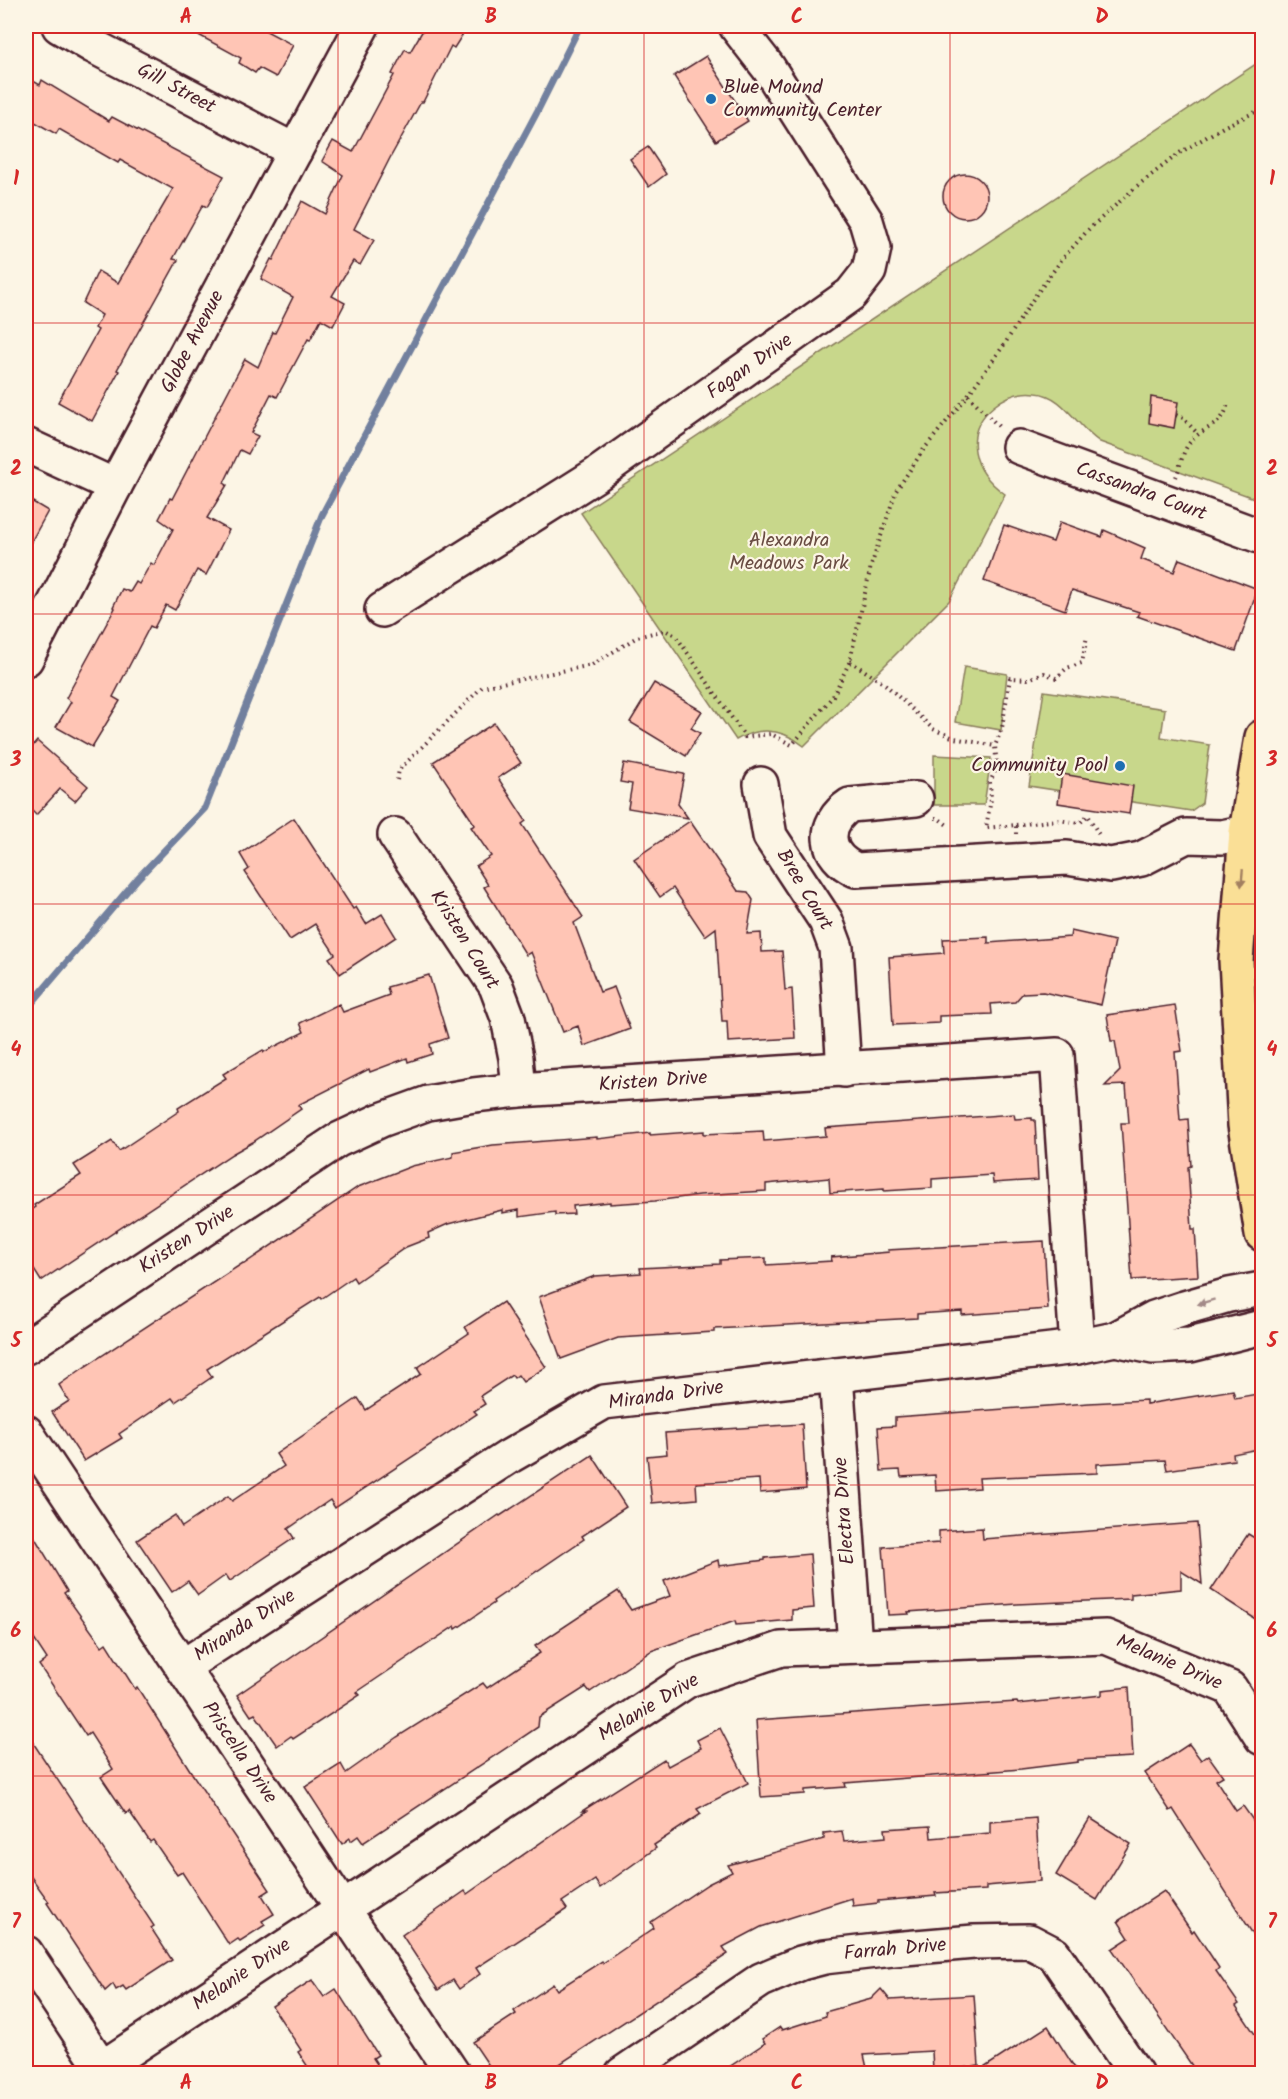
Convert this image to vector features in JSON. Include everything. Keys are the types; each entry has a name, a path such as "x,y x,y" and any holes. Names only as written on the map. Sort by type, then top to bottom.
{"main road":[{"path":"1263,737 1254,833 1236,960 1245,1125 1263,1234"}],"street":[{"name":"Gill Street","path":"59,26 295,151"},
{"name":"Globe Avenue","path":"26,659 115,486 362,26"},
{"name":"Fagan Drive","path":"382,610 596,475 851,294 869,270 874,248 866,221 768,67 736,26"},
{"path":"26,445 115,486"},
{"name":"Cassandra Court","path":"1019,447 1263,537"},
{"name":"Bree Court","path":"761,784 770,836 826,921 836,948 844,1070"},
{"path":"916,799 850,805 841,811 831,828 830,838 836,855 856,870 1067,858 1111,865 1141,859 1186,836 1222,837 1254,833"},
{"name":"Kristen Court","path":"395,835 496,986 508,1018 516,1058 519,1090"},
{"name":"Kristen Drive","path":"26,1347 338,1140 381,1120 428,1103 519,1090 1057,1055 1077,1347"},
{"name":"Miranda Drive","path":"182,1667 510,1456 604,1402 1077,1347 1115,1339 1154,1318 1229,1295 1263,1289"},
{"name":"Miranda Drive","path":"1115,1339 1153,1347 1190,1345 1263,1327"},
{"name":"Electra Drive","path":"836,1375 855,1646"},
{"name":"Priscella Drive","path":"26,1432 453,2073"},
{"name":"Melanie Drive","path":"101,2071 688,1680 781,1649 1106,1637 1230,1688 1263,1738"},
{"name":"Farrah Drive","path":"622,2073 761,1980 801,1963 824,1957 893,1949 974,1942 1029,1941 1054,1954 1136,2073"},
{"path":"26,1953 101,2071"}],"path":[{"path":"397,780 399,770 482,687 592,665 637,638 665,630 676,636 745,736 771,734 792,746 833,696 850,661 871,566 896,490 924,449 968,395 1004,345 1035,296 1063,258 1089,229 1137,186 1181,152 1225,126 1263,109"},
{"path":"968,395 1019,447"},
{"path":"1175,480 1187,446 1198,434 1217,424 1227,411 1228,401"},
{"path":"1176,415 1183,418 1198,434"},
{"path":"1088,636 1082,663 1067,668 1056,678 1044,673 1028,679 1010,678 1002,728 995,746 997,767 990,782 991,799 986,828 1058,820 1080,823 1088,815"},
{"path":"850,661 886,685 933,729 954,738 995,746"},
{"path":"1016,825 1017,861"}],"green space":[{"name":"Alexandra Meadows Park","path":"1262,60 1262,501 1100,442 1062,406 1046,395 1024,393 1003,399 984,417 977,428 975,452 985,475 1005,494 949,601 804,746 788,736 771,731 754,733 736,740 581,513"},
{"path":"964,667 1007,674 1001,730 955,722"},
{"name":"Community Pool","path":"1044,691 1165,709 1161,737 1210,745 1202,803 1191,811 1029,786"},
{"path":"934,755 991,758 984,805 934,805"}],"building":[{"path":"182,26 257,26 293,45 276,77 259,68 255,73 239,63 241,58"},
{"path":"415,26 468,26 454,48 451,46 354,229 374,240 360,265 353,261 332,296 345,303 333,326 321,319 277,397 271,394 251,433 258,436 248,454 240,450 224,483 227,485 207,518 229,530 206,575 197,570 175,610 166,605 154,628 150,626 113,697 120,701 92,747 56,727 71,702 66,698 115,608 113,607 122,589 130,592 136,582 139,584 151,563 154,565 173,529 159,519 170,498 172,499 245,359 258,367 273,332 275,333 293,297 261,279 271,259 273,260 302,201 325,214 343,175 322,161 333,141 353,152 394,75 392,74 405,49 410,52 423,30"},
{"name":"Blue Mound Community Center","path":"706,56 748,121 716,141 674,76"},
{"path":"26,77 40,85 42,80 109,121 112,117 224,176 207,207 203,205 173,259 178,260 117,370 119,371 92,421 58,402 98,330 95,328 102,315 83,303 98,271 118,283 173,189 120,160 118,163 59,129 56,134 26,117"},
{"path":"648,147 666,174 649,187 630,159"},
{"path":"965,174 980,181 987,196 980,211 965,218 950,211 943,196 950,181"},
{"path":"1151,397 1178,402 1174,428 1149,423"},
{"path":"26,498 48,511 26,551"},
{"path":"1060,522 1102,537 1104,530 1145,548 1141,559 1174,572 1179,559 1258,589 1236,651 1137,616 1139,612 1072,590 1065,610 984,581 1004,525 1053,542"},
{"path":"654,683 702,711 691,728 700,733 686,756 630,722"},
{"path":"494,723 521,763 498,778 526,821 522,824 583,917 574,923 600,992 614,987 630,1029 584,1046 578,1026 563,1032 531,952 526,955 484,887 488,885 476,866 491,856 471,827 475,825 433,762"},
{"path":"37,741 88,786 75,801 60,789 36,815 26,805 26,754"},
{"path":"624,763 684,774 678,804 688,818 628,808 632,784 620,782"},
{"path":"1062,774 1133,786 1129,814 1058,803"},
{"path":"294,818 353,909 356,907 366,924 382,914 396,937 340,974 329,958 335,954 315,924 290,940 245,872 249,869 240,854"},
{"path":"690,821 738,891 748,892 753,900 747,934 761,933 762,952 782,951 785,990 792,989 795,1038 728,1042 727,1021 722,1021 716,928 705,936 673,888 660,897 634,859"},
{"path":"1071,931 1115,941 1101,1005 1043,992 1023,993 1015,1002 991,1004 992,1014 939,1016 939,1023 893,1025 889,957 944,953 943,939 988,937 988,943 1070,937"},
{"path":"429,975 448,1038 430,1044 432,1054 408,1062 407,1058 370,1072 369,1069 298,1105 301,1109 253,1142 41,1281 26,1257 26,1213 35,1207 34,1205 81,1175 74,1165 112,1141 119,1151 179,1111 178,1108 226,1078 223,1074 263,1050 264,1052 304,1032 300,1023 339,1004 343,1012 389,995 387,987"},
{"path":"1175,1005 1182,1051 1175,1052 1180,1120 1188,1119 1191,1166 1188,1167 1198,1276 1132,1280 1121,1123 1129,1123 1126,1085 1105,1086 1120,1071 1115,1041 1111,1041 1107,1015"},
{"path":"1014,1114 1015,1119 1032,1118 1035,1120 1038,1180 993,1183 992,1175 932,1179 932,1188 830,1193 829,1178 766,1184 766,1191 573,1206 574,1214 555,1215 555,1212 519,1217 519,1210 502,1213 502,1210 448,1224 428,1233 429,1238 406,1247 356,1282 353,1277 207,1369 212,1377 175,1402 172,1398 119,1434 122,1438 84,1461 52,1412 69,1401 59,1385 358,1187 412,1166 453,1157 453,1152 493,1145 704,1131 704,1134 763,1131 764,1141 826,1136 825,1128"},
{"path":"1044,1241 1048,1309 962,1315 962,1311 917,1314 917,1318 714,1329 714,1332 618,1338 561,1359 539,1297 595,1276 641,1273 640,1268 720,1264 720,1260 766,1258 766,1265 832,1261 831,1257 889,1252 888,1250"},
{"path":"503,1302 546,1367 523,1382 518,1375 514,1378 512,1375 480,1396 485,1404 474,1411 477,1414 335,1508 330,1500 288,1529 294,1538 230,1581 226,1575 198,1595 188,1581 172,1592 137,1540 175,1515 182,1527 228,1496 232,1501 284,1466 276,1454 358,1398 366,1410 421,1374 417,1368 469,1333 465,1327"},
{"path":"1233,1390 1235,1398 1257,1394 1263,1424 1263,1448 1233,1454 1234,1460 1167,1470 1165,1460 1097,1464 1097,1473 979,1478 980,1488 936,1491 935,1475 901,1477 900,1470 881,1471 878,1427 895,1426 895,1417 1146,1400 1146,1404"},
{"path":"802,1424 806,1489 760,1493 759,1479 696,1483 697,1499 652,1503 647,1456 667,1454 665,1433"},
{"path":"592,1455 626,1507 582,1536 584,1539 493,1601 494,1603 456,1629 455,1626 357,1692 360,1695 293,1739 291,1736 277,1746 255,1714 251,1716 237,1695 499,1515"},
{"path":"26,1523 67,1591 64,1593 102,1646 106,1643 135,1689 137,1687 270,1890 262,1895 274,1914 262,1921 265,1925 240,1941 238,1939 229,1945 182,1872 177,1875 129,1811 126,1814 101,1777 113,1769 90,1733 86,1736 39,1665 47,1659 26,1627"},
{"path":"1197,1523 1202,1584 1181,1571 1181,1589 1131,1594 1131,1599 1017,1604 888,1615 883,1547 939,1543 939,1531 982,1528 983,1539"},
{"path":"1248,1534 1263,1543 1263,1624 1211,1590"},
{"path":"810,1554 814,1608 792,1610 792,1620 736,1625 735,1621 651,1651 590,1692 586,1687 539,1717 538,1727 363,1843 358,1836 342,1844 305,1787 341,1764 346,1773 397,1737 483,1683 487,1688 540,1653 535,1646 618,1591 631,1610 670,1596 664,1581 718,1560 719,1566 765,1560 765,1558"},
{"path":"1129,1687 1133,1757 1078,1760 1078,1762 1021,1769 845,1783 846,1787 805,1790 805,1794 761,1797 756,1720 1017,1702 1018,1704 1102,1695 1102,1690"},
{"path":"720,1728 748,1783 697,1809 701,1814 654,1845 656,1848 600,1888 595,1880 562,1902 567,1909 476,1968 480,1974 459,1989 453,1980 438,1990 402,1935 465,1891 467,1894 586,1811 582,1811 664,1759 668,1766 701,1748 697,1740"},
{"path":"26,1732 154,1926 151,1928 172,1960 126,1990 123,1986 116,1990 113,1984 105,1991 26,1870"},
{"path":"1189,1744 1201,1760 1208,1755 1223,1776 1216,1780 1236,1811 1243,1806 1255,1823 1263,1818 1263,1950 1173,1809 1170,1811 1145,1773"},
{"path":"1036,1818 1040,1881 986,1886 986,1890 935,1893 936,1896 878,1901 878,1903 853,1906 852,1898 761,1927 723,1947 728,1954 546,2073 494,2073 473,2042 516,2014 514,2011 553,1984 557,1990 602,1961 603,1963 654,1928 651,1922 708,1884 732,1872 728,1865 824,1839 824,1833 842,1831 844,1841 886,1837 885,1829 930,1826 931,1838 990,1833 990,1822"},
{"path":"1090,1818 1131,1844 1097,1900 1056,1875"},
{"path":"1164,1891 1219,1968 1216,1971 1239,2004 1236,2006 1263,2046 1263,2073 1197,2073 1112,1949 1129,1938 1118,1921"},
{"path":"312,1980 324,1997 336,1989 378,2055 373,2058 383,2073 312,2073 298,2052 301,2050 272,2006"},
{"path":"881,1989 890,2000 974,1995 979,2066 933,2071 932,2051 864,2055 867,2068 849,2073 720,2073 765,2043 762,2039 780,2027 782,2030 826,2016 825,2012 871,1999"},
{"path":"1048,2026 1078,2073 976,2073"}],"waterway":[{"path":"26,1010 138,878 205,808 322,515 537,112 580,26"}],"place":[{"name":"Blue Mound Community Center","path":"711,99"},
{"name":"Community Pool","path":"1120,766"}]}
